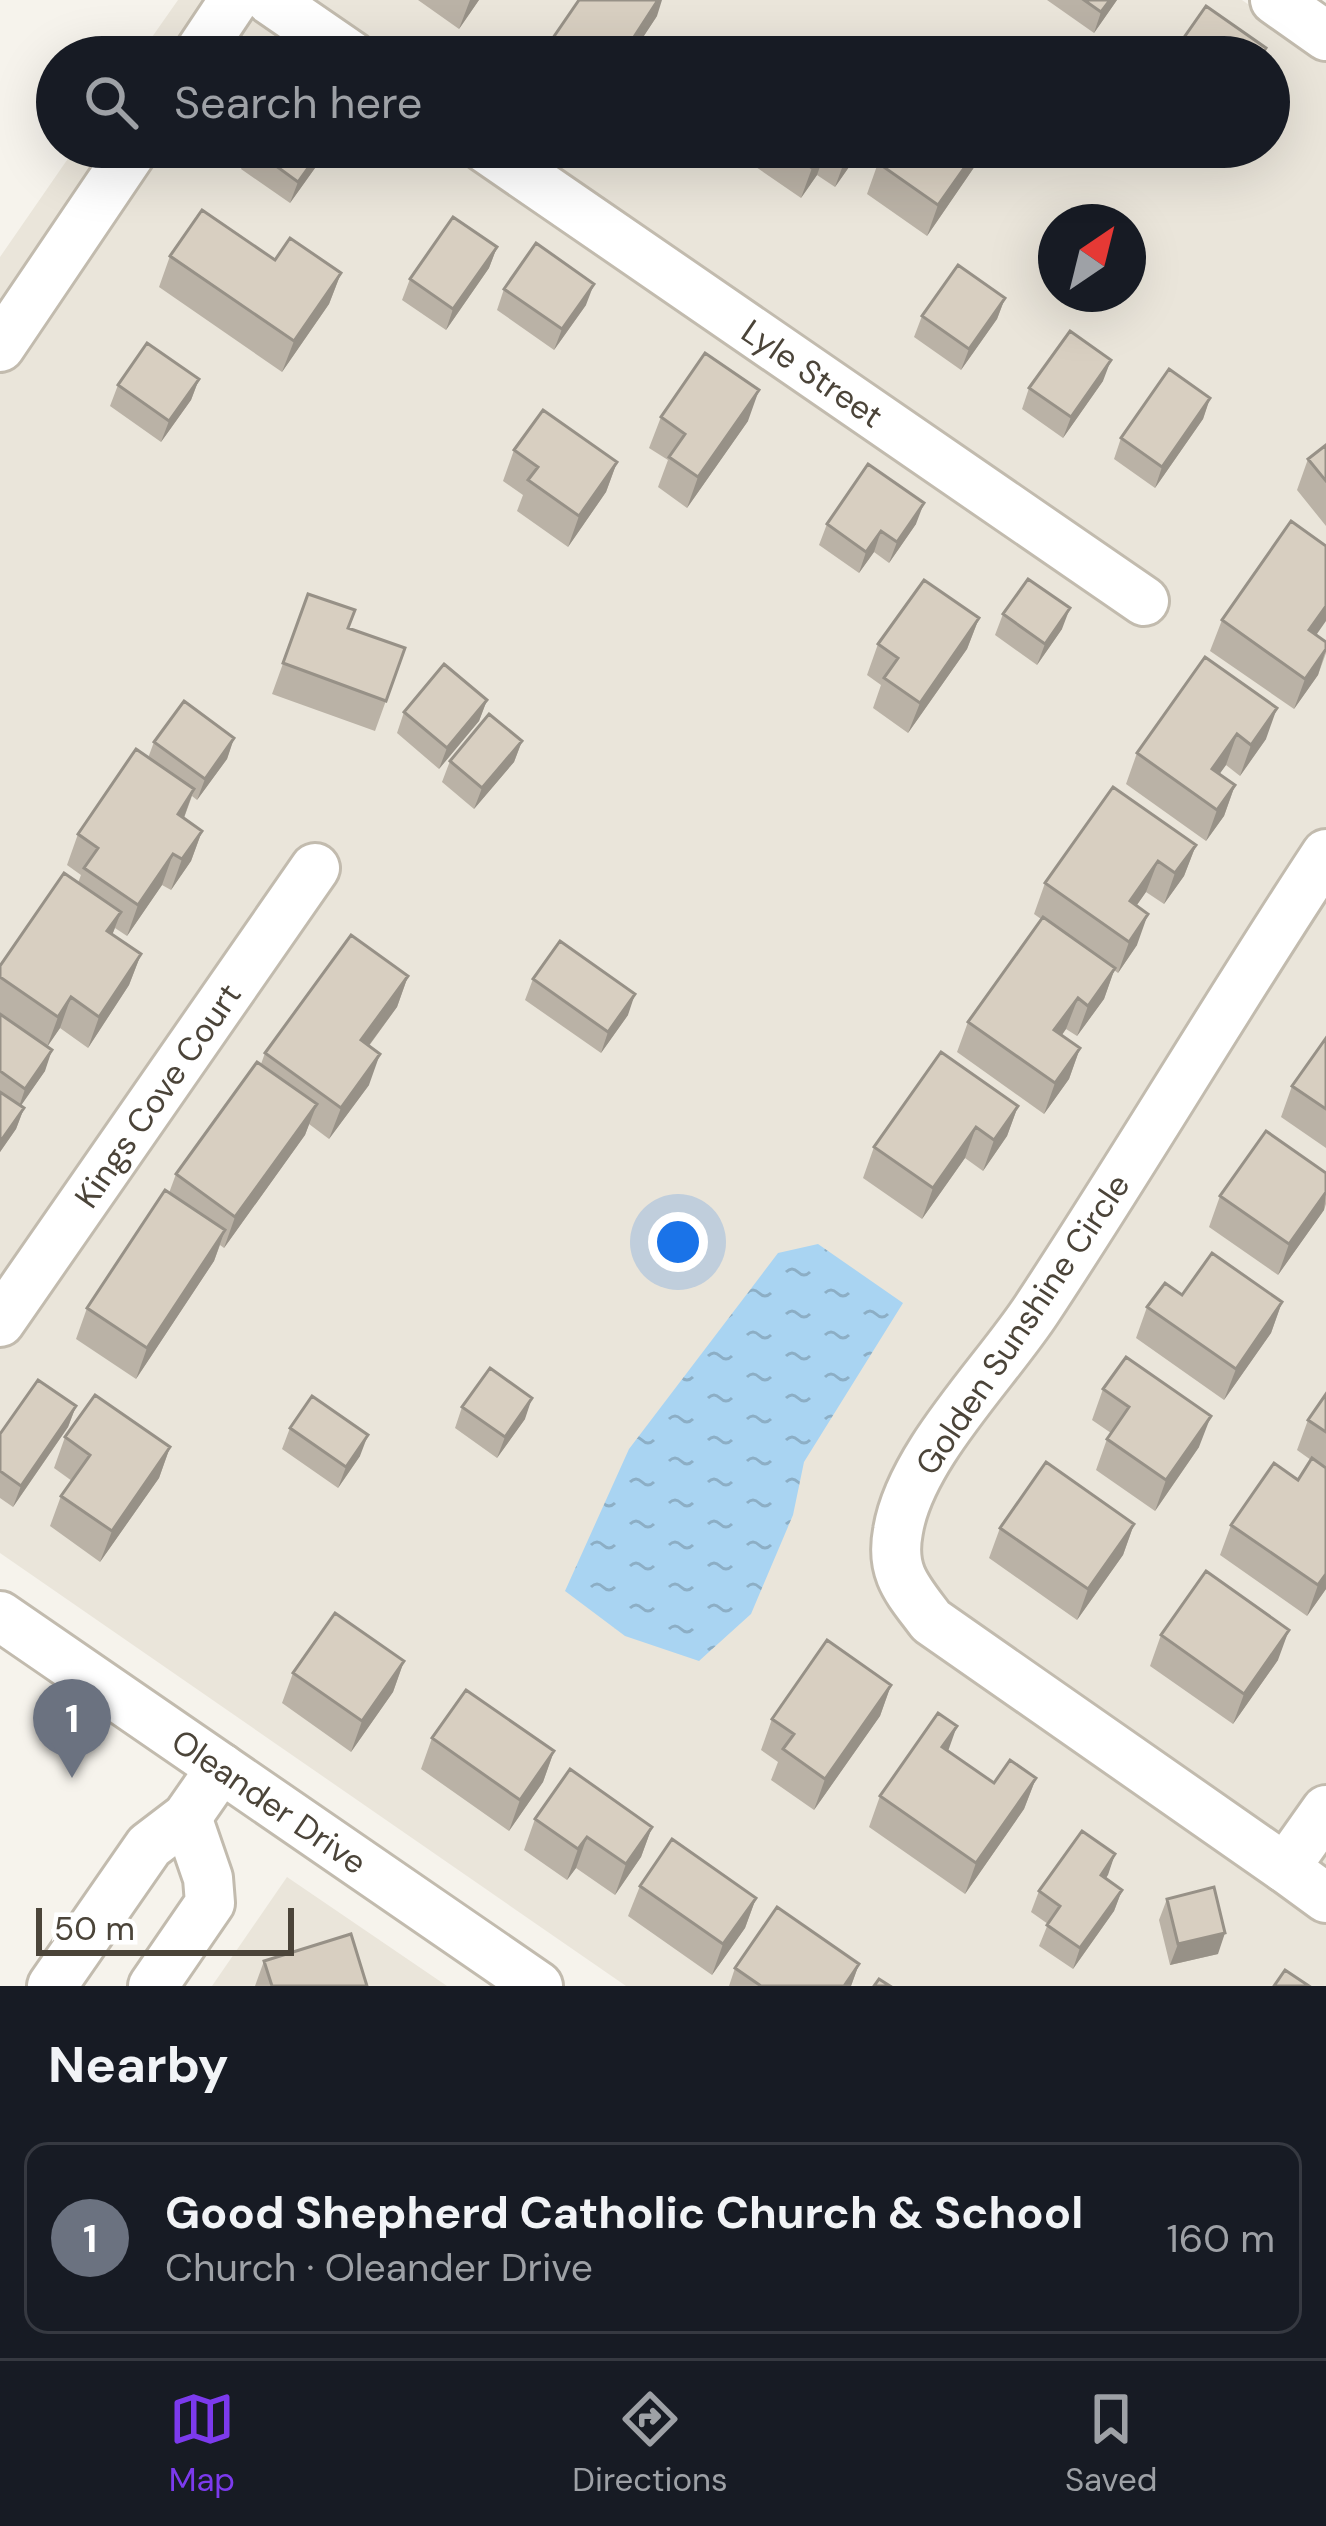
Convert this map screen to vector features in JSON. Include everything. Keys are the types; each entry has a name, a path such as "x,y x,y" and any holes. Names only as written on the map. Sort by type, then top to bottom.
{"street":[{"path":"210,36 234,0"},
{"path":"270,0 322,36"},
{"path":"1275,0 1326,36"},
{"path":"0,347 121,168"},
{"name":"Lyle Street","path":"515,168 1144,601"},
{"name":"Golden Sunshine Circle","path":"1326,854 1114,1193 915,1477 897,1533 898,1576 932,1621 1305,1874 1326,1898"},
{"name":"Kings Cove Court","path":"0,1322 315,868"},
{"name":"Oleander Drive","path":"0,1616 538,1986"},
{"path":"52,1986 149,1846 187,1817 220,1768"},
{"path":"1305,1874 1326,1810"},
{"path":"153,1986 210,1903 208,1878 187,1817"}],"shaded area":[{"path":"178,0 1242,0 1326,58 1326,1986 626,1986 0,1553 0,257 61,168 1290,168 1290,36 153,36"},
{"path":"287,1877 447,1986 212,1986"}],"water":[{"path":"818,1244 903,1303 804,1462 793,1515 751,1614 699,1661 625,1636 565,1591 629,1449 778,1253"}],"building":[{"path":"579,0 658,0 635,36 554,36"},
{"path":"1084,0 1110,0 1101,12"},
{"path":"1206,6 1249,36 1185,36"},
{"path":"279,168 308,168 298,182"},
{"path":"885,168 964,168 938,205"},
{"path":"202,210 275,260 290,238 341,273 294,341 170,256"},
{"path":"453,217 497,247 453,309 410,279"},
{"path":"536,243 594,284 562,329 504,289"},
{"path":"958,265 1005,298 969,349 922,316"},
{"path":"1070,331 1111,360 1071,417 1029,388"},
{"path":"147,343 199,379 169,421 118,385"},
{"path":"705,353 759,390 698,477 669,457 685,434 661,417"},
{"path":"1169,369 1210,398 1162,467 1121,438"},
{"path":"543,410 617,462 579,516 528,480 538,467 514,450"},
{"path":"1326,445 1326,481 1308,459"},
{"path":"868,464 924,503 897,542 881,531 866,552 827,524"},
{"path":"1291,521 1326,546 1326,606 1309,630 1326,642 1326,649 1305,679 1222,620"},
{"path":"1028,579 1070,608 1045,644 1003,614"},
{"path":"924,580 979,618 920,703 884,678 898,658 878,644"},
{"path":"308,594 355,610 348,628 405,648 386,701 283,663"},
{"path":"1205,657 1277,708 1251,745 1237,734 1212,769 1235,785 1217,810 1137,753"},
{"path":"444,664 487,700 447,748 404,712"},
{"path":"184,701 234,738 205,779 154,742"},
{"path":"489,714 522,741 482,788 450,761"},
{"path":"136,749 194,789 178,814 202,831 182,859 173,854 138,905 84,868 98,848 78,834"},
{"path":"1113,787 1196,845 1175,873 1158,861 1130,901 1148,914 1129,942 1045,883"},
{"path":"64,873 121,912 107,931 141,954 99,1017 71,997 58,1017 0,977 0,966"},
{"path":"1043,917 1115,968 1088,1006 1078,998 1054,1030 1080,1048 1055,1083 968,1022"},
{"path":"351,935 408,976 361,1040 380,1054 341,1108 265,1053"},
{"path":"560,941 635,994 608,1032 533,979"},
{"path":"0,1014 52,1050 25,1089 0,1071"},
{"path":"1326,1038 1326,1109 1292,1086"},
{"path":"941,1052 1018,1106 994,1140 976,1127 933,1188 874,1147"},
{"path":"257,1062 317,1104 235,1217 176,1174"},
{"path":"0,1092 24,1108 0,1142"},
{"path":"1266,1131 1326,1173 1326,1192 1289,1244 1220,1196"},
{"path":"165,1190 225,1230 147,1348 87,1308"},
{"path":"1212,1253 1282,1302 1236,1369 1147,1307 1165,1283 1182,1295"},
{"path":"1126,1357 1211,1416 1166,1480 1107,1439 1129,1407 1103,1389"},
{"path":"490,1368 532,1398 505,1437 462,1407"},
{"path":"38,1380 76,1406 21,1486 0,1471 0,1434"},
{"path":"1326,1394 1326,1432 1308,1420"},
{"path":"95,1395 170,1447 112,1531 61,1496 90,1455 65,1437"},
{"path":"312,1396 368,1435 346,1467 290,1428"},
{"path":"1312,1458 1326,1468 1326,1574 1318,1585 1231,1525 1274,1463 1298,1480"},
{"path":"1046,1462 1134,1524 1088,1589 1000,1528"},
{"path":"1206,1571 1289,1630 1244,1694 1161,1635"},
{"path":"335,1613 404,1661 362,1721 293,1673"},
{"path":"827,1640 891,1685 825,1779 783,1749 794,1734 772,1719"},
{"path":"466,1690 554,1751 520,1800 432,1738"},
{"path":"938,1713 957,1726 942,1747 994,1783 1010,1760 1036,1778 976,1863 880,1796"},
{"path":"570,1769 652,1827 626,1864 587,1837 578,1849 535,1819"},
{"path":"1082,1831 1115,1854 1101,1875 1122,1890 1080,1948 1047,1925 1060,1906 1039,1891"},
{"path":"672,1839 756,1898 723,1944 640,1886"},
{"path":"1214,1887 1225,1933 1178,1944 1167,1899"},
{"path":"777,1907 859,1964 844,1986 761,1986 735,1968"},
{"path":"351,1934 367,1986 272,1986 264,1961"},
{"path":"1285,1970 1309,1986 1274,1986"}],"place":[{"name":"Good Shepherd Catholic Church & School","path":"72,1778"}]}
